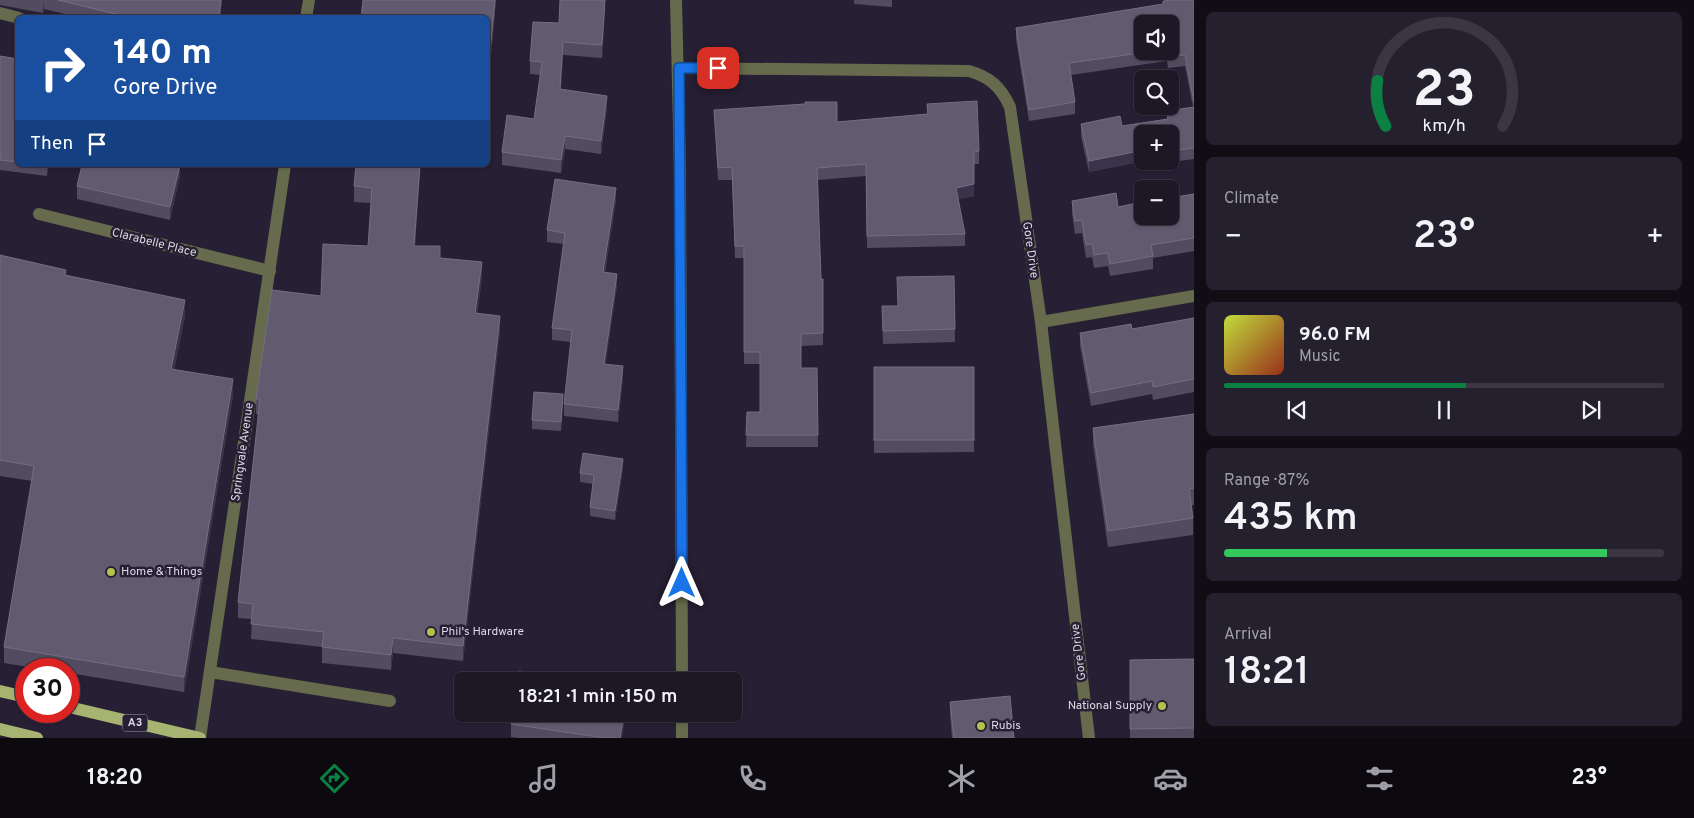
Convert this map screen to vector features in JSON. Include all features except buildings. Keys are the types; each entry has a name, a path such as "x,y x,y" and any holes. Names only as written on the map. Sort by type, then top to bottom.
{"main road":[{"path":"0,691 15,694"},
{"name":"A3","path":"80,710 200,738"},
{"path":"0,729 37,738"}],"street":[{"path":"306,15 308,0"},
{"path":"676,0 679,68 682,672"},
{"path":"0,13 15,17"},
{"name":"Gore Drive","path":"679,68 969,71 983,75 995,83 1004,94 1010,107 1041,322 1089,738"},
{"name":"Springvale Avenue","path":"200,738 285,167"},
{"name":"Clarabelle Place","path":"39,214 270,271"},
{"path":"1041,322 1194,296"},
{"path":"210,672 390,701"},
{"path":"682,722 682,738"}],"place":[{"name":"Home & Things","path":"111,572"},
{"name":"Phil's Hardware","path":"431,632"},
{"name":"National Supply","path":"1162,706"},
{"name":"Rubis","path":"981,726"}],"route":[{"path":"682,583 679,68 718,68"}]}
